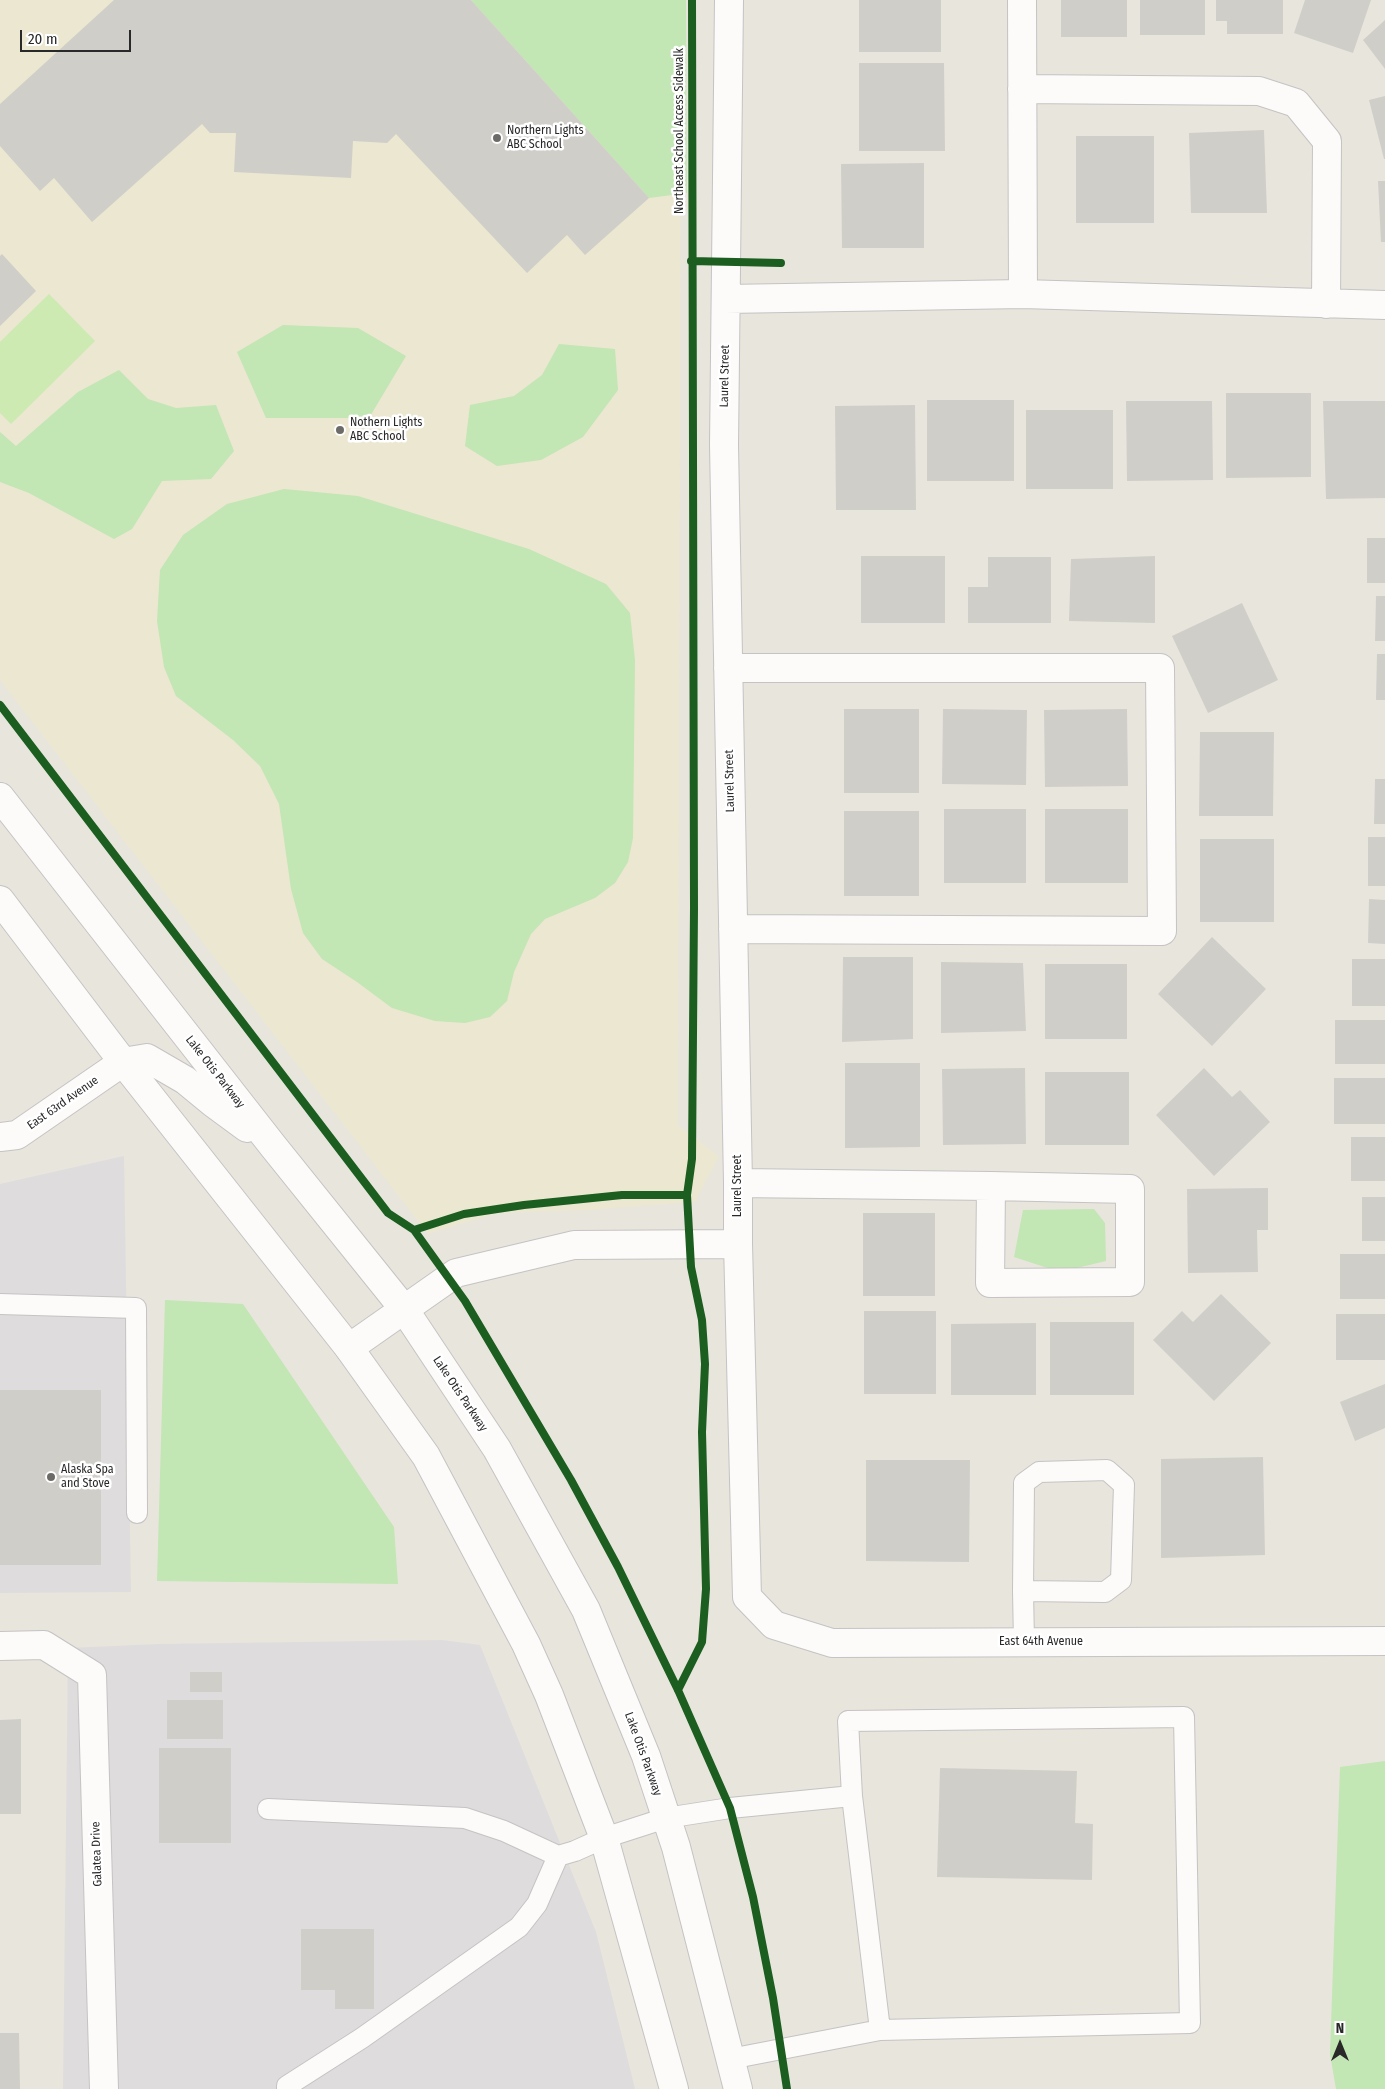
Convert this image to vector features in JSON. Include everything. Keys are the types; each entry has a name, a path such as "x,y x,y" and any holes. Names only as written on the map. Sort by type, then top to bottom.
{"street":[{"name":"Laurel Street","path":"729,0 724,445 738,1244 746,1562"},
{"path":"1022,0 1023,294"},
{"path":"1022,89 1259,91 1296,104 1327,141 1326,304"},
{"path":"726,299 1023,294 1385,305"},
{"path":"728,668 1160,668 1162,931 733,929"},
{"name":"Lake Otis Parkway","path":"0,797 273,1146 404,1309 497,1449 586,1610 646,1756 697,1926 738,2089"},
{"path":"0,900 123,1062 349,1348 426,1456 526,1644 549,1695 604,1838 674,2089"},
{"path":"123,1062 147,1058 185,1080 213,1103 273,1146"},
{"name":"East 63rd Avenue","path":"0,1137 16,1135 123,1062"},
{"path":"738,1183 991,1186 1130,1189 1130,1282 990,1283 991,1186"},
{"path":"349,1348 456,1273 574,1245 738,1244"},
{"name":"East 64th Avenue","path":"746,1562 747,1597 774,1625 832,1643 1385,1641"},
{"name":"Galatea Drive","path":"0,1646 44,1645 92,1675 104,2089"}],"lane":[{"path":"0,1304 136,1308 137,1512"},
{"path":"1023,1591 1105,1592 1121,1580 1124,1485 1107,1470 1039,1472 1024,1483 1023,1591 1024,1642"},
{"path":"730,2059 880,2030 1190,2024 1184,1717 848,1721 852,1796 880,2030"},
{"path":"287,2089 287,2086 362,2038 519,1927 536,1904 558,1856 604,1838 666,1818 730,1808 852,1796"},
{"path":"268,1809 465,1818 504,1831 558,1856"}],"shaded area":[{"name":"Nothern Lights ABC School","path":"0,0 681,0 678,1125 719,1156 695,1202 589,1210 498,1213 428,1234 0,679"},
{"path":"124,1156 131,1592 0,1593 0,1184"},
{"path":"442,1640 480,1645 596,1932 635,2089 63,2089 68,1648 159,1644"}],"green space":[{"path":"471,0 686,0 687,193 649,198"},
{"path":"49,294 95,341 11,424 0,413 0,342"},
{"path":"283,325 358,328 406,356 369,418 266,418 237,352"},
{"path":"559,344 615,349 618,390 583,437 541,460 497,466 465,446 470,405 514,396 542,375"},
{"path":"119,370 148,399 176,408 216,405 234,451 211,479 162,481 132,529 114,539 29,493 0,482 0,432 16,446 78,392"},
{"path":"284,489 358,496 529,549 606,584 630,613 635,660 633,838 628,862 615,883 595,898 545,919 531,934 514,972 507,1001 490,1017 465,1023 435,1021 392,1008 322,959 303,933 291,889 279,804 260,766 233,740 176,696 164,667 157,621 160,570 183,535 227,504"},
{"path":"1094,1209 1105,1223 1106,1261 1060,1272 1014,1257 1023,1210"},
{"path":"165,1300 243,1304 394,1527 398,1584 157,1581"},
{"path":"1385,1761 1385,2089 1336,2089 1330,2054 1340,1767"}],"building":[{"name":"Northern Lights ABC School","path":"114,0 471,0 649,198 585,255 567,235 527,273 396,134 387,143 353,141 351,178 234,172 236,133 210,133 202,124 92,222 54,178 40,191 0,146 0,104"},
{"path":"859,0 941,0 941,52 859,52"},
{"path":"1061,0 1127,0 1127,37 1061,37"},
{"path":"1140,0 1205,0 1205,35 1140,35"},
{"path":"1216,0 1283,0 1283,34 1227,34 1227,21 1216,21"},
{"path":"1305,0 1371,0 1353,53 1294,33"},
{"path":"1385,20 1385,69 1363,40"},
{"path":"859,63 944,63 945,151 859,151"},
{"path":"1385,96 1385,159 1384,159 1369,100"},
{"path":"1264,130 1267,213 1191,213 1189,133"},
{"path":"1076,136 1154,136 1154,223 1076,223"},
{"path":"924,163 924,248 842,248 841,164"},
{"path":"1378,181 1385,181 1385,242 1381,242"},
{"path":"2,254 36,291 0,326 0,256"},
{"path":"1226,393 1311,393 1311,477 1226,478"},
{"path":"927,400 1014,400 1014,481 927,481"},
{"path":"1126,401 1212,401 1213,480 1127,481"},
{"path":"1323,401 1385,401 1385,498 1326,499"},
{"path":"915,405 916,510 836,510 835,406"},
{"path":"1026,410 1113,410 1113,489 1026,489"},
{"path":"1367,538 1385,538 1385,583 1367,583"},
{"path":"861,556 945,556 945,623 861,623"},
{"path":"1155,556 1155,623 1069,621 1071,559"},
{"path":"988,557 1051,557 1051,623 968,623 968,587 988,587"},
{"path":"1376,596 1385,596 1385,641 1375,641"},
{"path":"1242,603 1278,680 1208,713 1172,636"},
{"path":"1377,654 1385,654 1385,700 1376,700"},
{"path":"844,709 919,709 919,793 844,793"},
{"path":"943,709 1027,710 1026,785 942,784"},
{"path":"1127,709 1128,786 1045,787 1044,710"},
{"path":"1200,732 1274,732 1273,816 1199,816"},
{"path":"1375,779 1385,779 1385,824 1374,824"},
{"path":"944,809 1026,809 1026,883 944,883"},
{"path":"1045,809 1128,809 1128,883 1045,883"},
{"path":"844,811 919,811 919,896 844,896"},
{"path":"1368,837 1385,837 1385,886 1368,886"},
{"path":"1200,839 1274,839 1274,922 1200,922"},
{"path":"1369,899 1385,900 1385,944 1368,943"},
{"path":"1212,937 1266,989 1212,1046 1158,994"},
{"path":"843,957 913,957 913,1039 842,1042"},
{"path":"1352,959 1385,959 1385,1006 1352,1006"},
{"path":"941,962 1023,963 1026,1031 941,1033"},
{"path":"1045,964 1127,964 1127,1039 1045,1039"},
{"path":"1335,1020 1385,1020 1385,1064 1335,1064"},
{"path":"845,1063 920,1063 920,1147 845,1148"},
{"path":"1025,1068 1026,1144 943,1145 942,1069"},
{"path":"1204,1068 1232,1097 1240,1090 1270,1122 1214,1176 1156,1115"},
{"path":"1045,1072 1129,1072 1129,1145 1045,1145"},
{"path":"1334,1078 1385,1078 1385,1124 1334,1124"},
{"path":"1351,1137 1385,1137 1385,1181 1351,1181"},
{"path":"1268,1188 1268,1230 1257,1230 1258,1272 1188,1273 1187,1189"},
{"path":"1362,1197 1385,1197 1385,1241 1362,1241"},
{"path":"863,1213 935,1213 935,1296 863,1296"},
{"path":"1340,1254 1385,1254 1385,1299 1340,1299"},
{"path":"1221,1294 1271,1343 1214,1401 1153,1340 1182,1311 1193,1322"},
{"path":"864,1311 936,1311 936,1394 864,1394"},
{"path":"1336,1314 1385,1314 1385,1360 1336,1360"},
{"path":"1050,1322 1134,1322 1134,1395 1050,1395"},
{"path":"1036,1323 1036,1395 951,1395 951,1324"},
{"path":"1385,1384 1385,1428 1355,1441 1340,1402"},
{"name":"Alaska Spa and Stove","path":"0,1390 101,1390 101,1565 0,1565"},
{"path":"1263,1457 1265,1555 1161,1558 1161,1459"},
{"path":"866,1460 970,1460 969,1562 866,1561"},
{"path":"190,1672 222,1672 222,1692 190,1692"},
{"path":"167,1700 223,1700 223,1739 167,1739"},
{"path":"21,1719 21,1814 0,1814 0,1720"},
{"path":"159,1748 231,1748 231,1843 159,1843"},
{"path":"940,1768 1077,1771 1075,1823 1093,1824 1092,1880 937,1877"},
{"path":"301,1929 374,1929 374,2009 335,2009 335,1990 301,1990"},
{"path":"0,2033 19,2033 20,2089 0,2089"}],"cycle path":[{"name":"Northeast School Access Sidewalk","path":"414,1230 464,1214 524,1205 622,1195 687,1195 692,1159 694,908 692,0"},
{"path":"691,261 781,263"},
{"path":"0,705 388,1213 414,1230 465,1301 571,1480 618,1567 678,1690 730,1808 753,1897 773,1998 787,2089"},
{"path":"678,1690 702,1642 706,1589 702,1432 705,1364 702,1320 691,1267 687,1195"}],"place":[{"name":"Northern Lights ABC School","path":"497,138"},
{"name":"Nothern Lights ABC School","path":"340,430"},
{"name":"Alaska Spa and Stove","path":"51,1477"}]}
